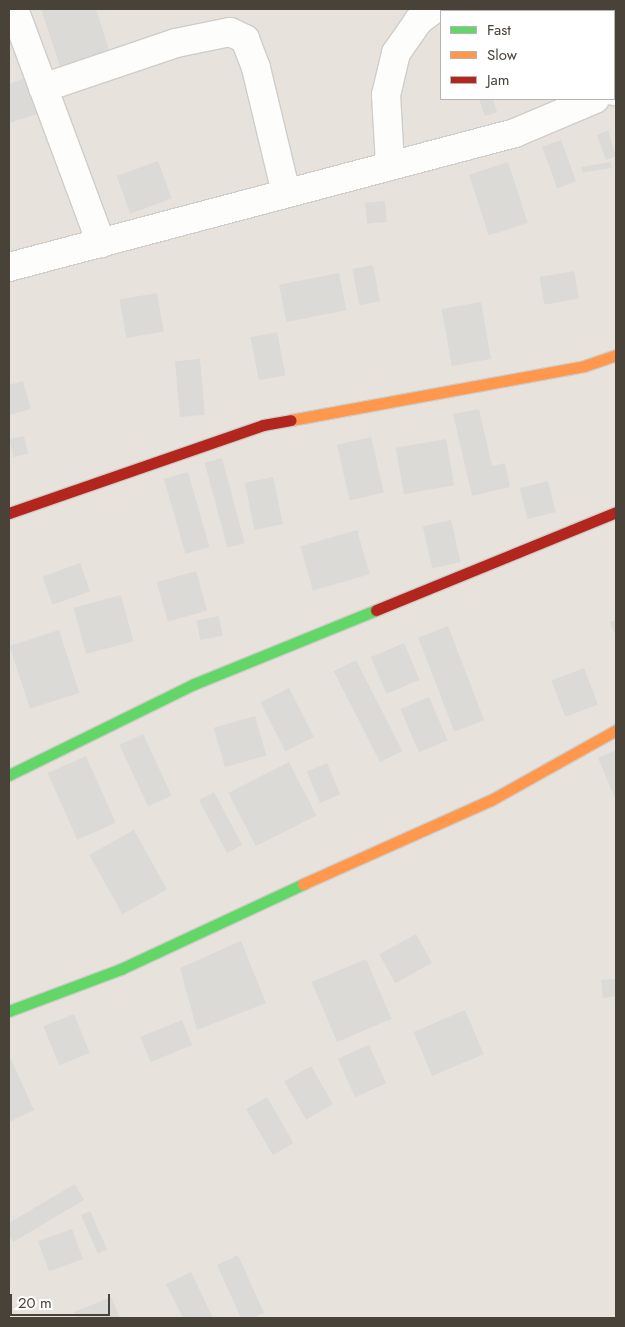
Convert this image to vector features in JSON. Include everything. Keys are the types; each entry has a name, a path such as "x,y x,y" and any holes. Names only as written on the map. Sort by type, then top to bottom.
{"street":[{"path":"14,9 101,244"},
{"path":"390,164 386,95 396,54 418,21 434,9"},
{"path":"43,88 176,43 230,32 245,40 256,68 286,193"},
{"path":"9,267 515,132 593,100"},
{"path":"9,513 263,425 584,366 616,355"},
{"path":"9,775 194,684 616,512"},
{"path":"9,1011 121,969 264,900 384,850 491,800 616,730"}],"shaded area":[{"path":"9,9 616,9 616,1318 9,1318"}],"building":[{"path":"41,9 96,9 111,56 62,72"},
{"path":"608,9 616,9 616,31 615,10"},
{"path":"31,76 43,112 9,123 9,84"},
{"path":"479,100 493,100 497,112 485,116"},
{"path":"608,130 616,156 606,160 597,135"},
{"path":"561,140 576,181 557,188 542,147"},
{"path":"158,161 172,199 130,214 117,176"},
{"path":"508,162 528,223 489,236 469,175"},
{"path":"611,162 612,168 582,173 581,167"},
{"path":"385,201 387,222 367,224 365,203"},
{"path":"373,265 380,301 359,305 352,269"},
{"path":"574,271 579,299 544,305 540,277"},
{"path":"339,273 346,310 286,322 279,285"},
{"path":"157,293 164,331 126,338 120,300"},
{"path":"481,302 491,359 452,366 442,309"},
{"path":"277,332 285,375 259,380 250,337"},
{"path":"200,359 205,415 180,417 175,361"},
{"path":"23,381 31,409 9,415 9,385"},
{"path":"479,409 492,466 505,463 510,487 472,496 453,414"},
{"path":"24,436 28,454 13,457 9,439"},
{"path":"371,437 384,493 350,500 337,445"},
{"path":"446,439 454,485 404,494 396,448"},
{"path":"222,458 245,543 227,548 205,463"},
{"path":"188,472 209,547 185,554 164,479"},
{"path":"273,477 283,524 255,530 245,483"},
{"path":"548,481 556,512 528,519 520,488"},
{"path":"451,520 461,562 432,568 423,527"},
{"path":"357,530 370,574 313,590 300,546"},
{"path":"80,563 90,591 53,605 42,577"},
{"path":"196,571 207,610 168,622 157,582"},
{"path":"121,595 133,641 86,654 74,608"},
{"path":"219,616 223,636 200,640 196,620"},
{"path":"616,620 616,637 610,622"},
{"path":"448,626 484,720 454,732 418,637"},
{"path":"59,630 79,693 30,709 10,646"},
{"path":"404,643 420,680 386,694 371,657"},
{"path":"356,660 402,751 380,762 334,671"},
{"path":"584,668 598,704 565,717 551,681"},
{"path":"289,688 314,737 285,752 260,703"},
{"path":"429,697 447,740 419,752 400,709"},
{"path":"255,716 266,755 225,767 214,728"},
{"path":"143,734 172,796 148,807 119,745"},
{"path":"616,750 616,801 598,758"},
{"path":"86,756 116,823 77,840 48,773"},
{"path":"289,762 316,815 256,846 228,793"},
{"path":"327,763 340,794 320,803 307,772"},
{"path":"214,792 242,845 227,853 199,800"},
{"path":"134,830 167,889 122,914 89,855"},
{"path":"416,934 432,963 395,983 379,954"},
{"path":"241,941 266,1003 197,1030 180,968"},
{"path":"366,959 391,1019 337,1042 312,982"},
{"path":"616,979 616,996 603,998 601,980"},
{"path":"465,1010 484,1054 432,1076 413,1032"},
{"path":"74,1014 90,1053 59,1065 43,1026"},
{"path":"182,1020 192,1045 150,1062 140,1037"},
{"path":"369,1045 386,1083 355,1097 338,1059"},
{"path":"9,1055 34,1110 9,1122"},
{"path":"311,1066 333,1104 306,1120 284,1082"},
{"path":"267,1097 293,1143 273,1155 246,1109"},
{"path":"75,1184 84,1200 13,1242 9,1235 9,1223"},
{"path":"90,1211 107,1249 98,1253 81,1215"},
{"path":"72,1229 83,1259 49,1271 38,1241"},
{"path":"238,1255 264,1313 252,1318 241,1318 217,1265"},
{"path":"191,1272 213,1318 183,1318 166,1284"},
{"path":"111,1297 120,1318 77,1318 74,1312"}],"traffic: fast":[{"path":"9,775 194,684 376,610"},
{"path":"9,1011 121,969 303,884"}],"traffic: slow":[{"path":"291,420 584,366 616,355"},
{"path":"303,884 491,800 616,730"}],"traffic: jam":[{"path":"9,513 263,425 291,420"},
{"path":"376,610 616,512"}]}
